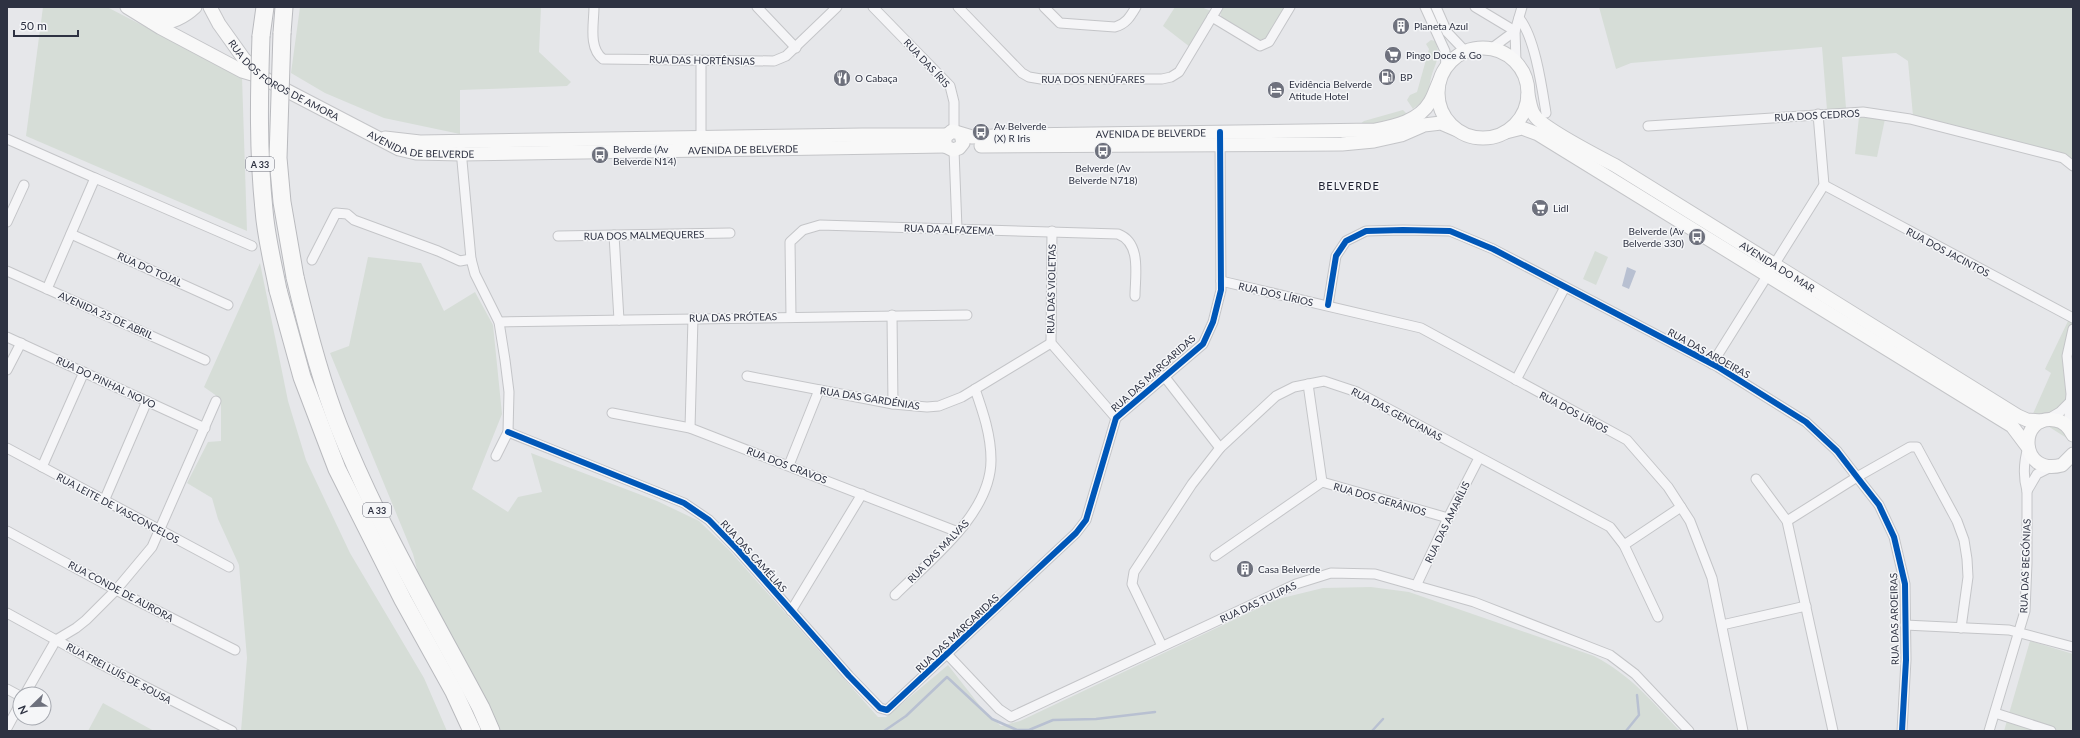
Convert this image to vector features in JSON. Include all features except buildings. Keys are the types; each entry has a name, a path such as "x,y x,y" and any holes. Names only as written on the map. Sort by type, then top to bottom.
{"highway":[{"name":"A 33","path":"264,7 261,36 259,104 260,160 264,211 278,290 302,377 337,469 403,600 454,692 472,731"},
{"name":"A 33","path":"284,7 278,158 282,202 294,277 315,354 346,442 389,536 481,708 491,731"}],"main road":[{"path":"129,8 163,12 179,7"},
{"path":"150,22 166,23 175,21 195,7"},
{"name":"RUA DOS FOROS DE AMORA","path":"210,7 233,45 264,78 373,137"},
{"path":"129,8 150,22 242,71 264,78"},
{"path":"1479,48 1492,48 1506,53 1516,62 1527,83 1528,95 1522,116 1506,132 1489,138 1466,135 1455,129 1446,119 1440,108 1438,95 1439,82 1446,67 1454,58 1465,51 1479,48"},
{"name":"AVENIDA DE BELVERDE","path":"1220,139 1375,130 1397,125 1415,117 1430,103 1439,82"},
{"name":"AVENIDA DO MAR","path":"1528,95 1531,109 1540,122 1616,166 1770,270 2012,426 2028,446 2036,461 2051,467"},
{"name":"AVENIDA DE BELVERDE","path":"373,137 420,142 460,140 701,144 954,141 972,137 1020,135 1220,139 1342,144 1401,135 1424,125 1440,123 1455,129"},
{"name":"AVENIDA DO MAR","path":"1506,132 1522,128 1538,134 2018,416 2027,420 2063,423 2073,434"},
{"name":"AVENIDA DE BELVERDE","path":"373,137 406,152 461,154 701,144"},
{"path":"2028,446 2029,434 2032,429 2044,421"},
{"path":"2051,467 2062,465 2072,456"}],"street":[{"name":"RUA DAS HORTÊNSIAS","path":"594,7 594,46 596,53 603,59 774,61 784,58 796,48 837,7"},
{"path":"757,7 796,48"},
{"name":"RUA DAS ÍRIS","path":"872,7 950,86 954,102 957,229"},
{"name":"RUA DOS NENÚFARES","path":"958,7 1022,72 1029,77 1041,79 1162,79 1171,77 1179,72 1218,7"},
{"path":"1044,7 1060,23 1115,26 1125,22 1136,7"},
{"path":"1212,17 1260,46 1269,42 1290,7"},
{"path":"1425,7 1445,52 1446,67"},
{"path":"1436,7 1447,32 1465,51"},
{"path":"1475,7 1515,31"},
{"path":"1516,62 1515,31 1522,7"},
{"path":"1520,18 1526,25 1540,76 1546,113"},
{"path":"1492,48 1515,31"},
{"path":"701,60 701,144"},
{"name":"RUA DOS CEDROS","path":"1648,126 1864,112 1910,119 2063,158 2073,166"},
{"path":"1712,364 1824,186 1818,114"},
{"path":"7,139 252,246"},
{"name":"RUA DAS MARGARIDAS","path":"887,710 948,655 1076,533 1086,520 1116,418 1202,344 1213,322 1221,290 1220,139"},
{"path":"460,140 471,259 475,274 499,322 509,392 508,432 496,456"},
{"path":"47,289 95,178"},
{"path":"7,222 10,206 24,185"},
{"name":"RUA DOS JACINTOS","path":"1824,186 2073,318"},
{"path":"312,260 336,213 347,214 354,220 438,251 460,261 471,259"},
{"name":"RUA DA ALFAZEMA","path":"791,316 790,242 803,230 820,225 1118,234 1126,238 1133,248 1135,296"},
{"name":"RUA DAS VIOLETAS","path":"1052,231 1051,343 1116,418"},
{"name":"RUA DAS AROEIRAS","path":"1328,305 1336,256 1346,241 1366,231 1450,231 1493,249 1712,364 1806,422 1838,451 1879,505 1894,537 1905,584 1906,660 1902,731"},
{"name":"RUA DOS MALMEQUERES","path":"558,236 730,233"},
{"name":"RUA DO TOJAL","path":"71,234 228,305"},
{"path":"614,235 619,320"},
{"name":"AVENIDA 25 DE ABRIL","path":"7,271 205,360"},
{"name":"RUA DOS LÍRIOS","path":"1221,281 1421,328 1627,440 1668,487 1690,521 1712,578 1743,731"},
{"path":"1516,380 1565,287"},
{"path":"892,315 894,404"},
{"name":"RUA DAS PRÓTEAS","path":"499,322 791,316 967,315"},
{"path":"690,428 694,318"},
{"path":"2073,329 2067,356 2071,394 2069,416 2073,434"},
{"name":"RUA DO PINHAL NOVO","path":"7,337 205,428"},
{"path":"7,370 21,343"},
{"name":"RUA DAS GARDÉNIAS","path":"746,376 894,404 927,407 939,406 962,397 1051,343"},
{"path":"42,467 84,372"},
{"path":"1164,376 1220,448"},
{"name":"RUA DAS GENCIANAS","path":"1162,646 1132,584 1134,572 1192,484 1220,448 1276,396 1294,387 1324,380 1357,392 1610,527 1624,545 1658,617"},
{"path":"1308,384 1322,482"},
{"name":"RUA DAS MALVAS","path":"895,595 958,532 977,507 986,485 991,461 988,427 975,389"},
{"path":"789,465 819,390"},
{"path":"104,501 146,401"},
{"path":"30,686 56,640 76,628 116,590 152,547 216,401"},
{"path":"2044,421 2060,412 2070,402"},
{"name":"RUA DOS CRAVOS","path":"612,413 690,428 789,465 958,532"},
{"name":"RUA DAS CAMÉLIAS","path":"508,432 684,503 714,525 854,681 880,708 887,710"},
{"path":"1787,521 1857,477 1910,447 1914,446 1920,449 1957,521 1964,540 1968,577 1961,628"},
{"name":"RUA DAS BEGÓNIAS","path":"1990,731 2025,611 2027,491 2025,484 2025,461 2028,446"},
{"name":"RUA LEITE DE VASCONCELOS","path":"7,448 229,567"},
{"name":"RUA DAS AMARÍLIS","path":"1416,586 1448,518 1479,458"},
{"path":"2027,491 2038,474 2051,467"},
{"path":"1756,479 1787,521 1833,731"},
{"name":"RUA DOS GERÂNIOS","path":"1215,556 1322,482 1448,518"},
{"path":"791,611 862,494"},
{"path":"1624,545 1681,507"},
{"name":"RUA CONDE DE AURORA","path":"7,531 116,590 235,650"},
{"name":"RUA DAS TULIPAS","path":"948,655 999,709 1011,717 1296,584 1331,573 1375,574 1474,602 1610,654 1635,674 1689,731"},
{"path":"1722,625 1806,606"},
{"name":"RUA FREI LUÍS DE SOUSA","path":"7,613 232,731"},
{"path":"1906,625 2009,630 2018,634 2037,636 2073,648"},
{"path":"1995,713 2051,731"},
{"path":"7,728 12,719"}],"shaded area":[{"path":"43,7 107,7 242,77 247,231 26,136"},
{"path":"300,7 541,7 539,52 571,82 567,86 460,90 460,134 384,118 325,93 291,73"},
{"path":"1175,7 1201,7 1211,11 1190,47 1163,26"},
{"path":"1221,7 1285,7 1271,33 1267,37 1258,40 1222,18 1220,13"},
{"path":"1599,7 2073,7 2073,161 1913,116 1908,61 1896,53 1842,57 1846,108 1827,110 1822,47 1631,63 1616,69"},
{"path":"1431,40 1435,41 1437,46 1437,60 1427,95 1423,101 1413,109 1407,100 1410,95 1417,92 1429,49 1426,44"},
{"path":"1403,110 1408,115 1395,122 1359,125 1364,121"},
{"path":"1859,117 1885,119 1877,157 1855,154"},
{"path":"1595,251 1608,257 1596,285 1583,279"},
{"path":"368,257 421,263 444,311 475,292 493,325 502,414 472,489 508,512 518,497 542,492 531,453 657,501 699,521 729,550 878,717 886,717 948,665 984,711 1001,726 1020,721 1278,599 1323,588 1371,587 1409,592 1594,656 1630,681 1650,699 1680,731 501,731 486,700 420,581 413,554 330,353 349,346"},
{"path":"260,263 288,401 306,460 350,553 424,678 447,731 241,731 247,658 239,565 218,519 212,498 187,483 208,442 221,441 221,399 204,387"},
{"path":"2069,319 2073,321 2073,442 2032,416 2051,373 2045,369"},
{"path":"2030,641 2073,654 2073,731 2004,731"},
{"path":"103,703 154,731 88,731"}],"water":[{"path":"1627,267 1636,271 1629,289 1622,286"}],"waterway":[{"path":"884,731 906,716 947,677 992,719 1017,730 1029,730 1053,720 1096,719 1155,712"},
{"path":"1626,731 1639,715 1637,695"},
{"path":"1372,731 1383,719"}],"cycle path":[{"path":"508,432 684,503 709,520 738,550 849,676 880,708 887,710 1076,533 1086,520 1116,418 1203,344 1213,322 1221,290 1220,132"},
{"path":"1328,305 1336,256 1346,241 1366,231 1450,231 1493,249 1718,367 1806,422 1837,451 1879,505 1894,537 1905,584 1906,660 1902,731"}],"place":[{"name":"Planeta Azul","path":"1401,26"},
{"name":"Pingo Doce & Go","path":"1393,55"},
{"name":"BP","path":"1387,77"},
{"name":"O Cabaça","path":"842,78"},
{"name":"Evidência Belverde Atitude Hotel","path":"1276,90"},
{"name":"Av Belverde (X) R Iris","path":"981,132"},
{"name":"Belverde (Av Belverde N718)","path":"1103,151"},
{"name":"Belverde (Av Belverde N14)","path":"600,155"},
{"name":"Lidl","path":"1540,208"},
{"name":"Belverde (Av Belverde 330)","path":"1697,237"},
{"name":"Casa Belverde","path":"1245,569"}],"district":[{"name":"BELVERDE","path":"1349,185"}]}
